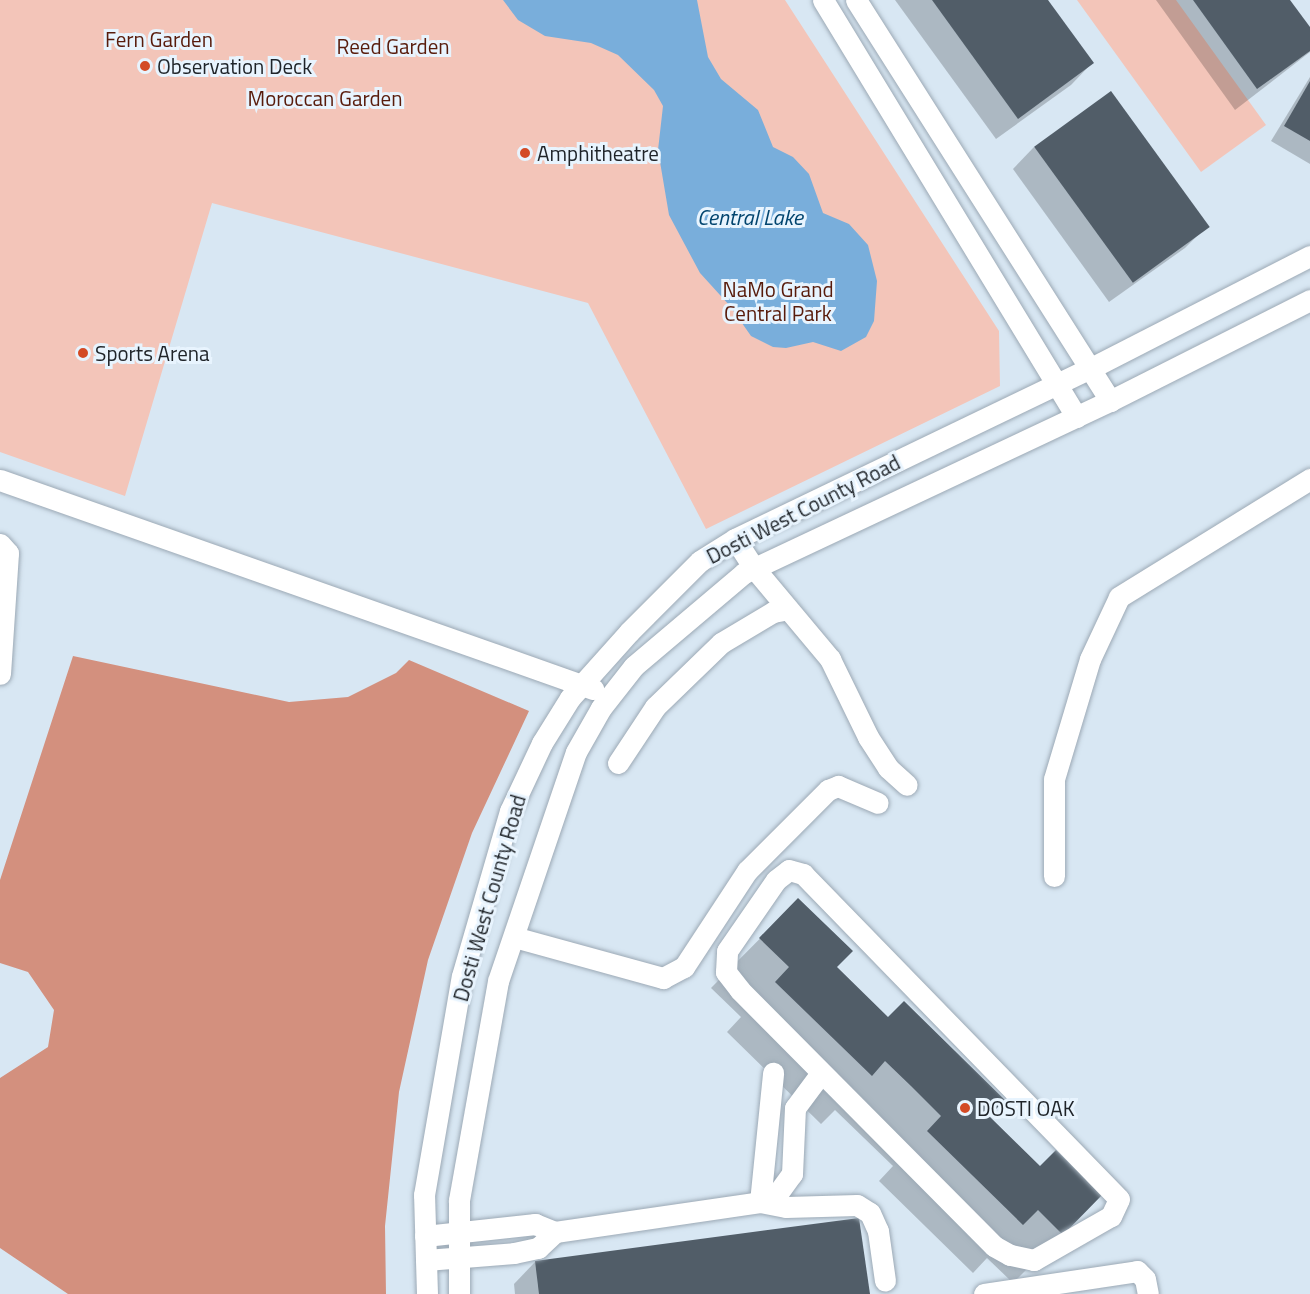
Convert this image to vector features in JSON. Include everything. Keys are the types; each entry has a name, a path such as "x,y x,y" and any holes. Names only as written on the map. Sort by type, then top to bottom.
{"street":[{"path":"823,0 1077,417"},
{"path":"856,0 1110,402"},
{"name":"Dosti West County Road","path":"427,1294 424,1195 467,959 510,811 542,743 570,698 583,688 629,632 700,561 735,539 1089,369 1310,256"},
{"name":"Dosti West County Road","path":"459,1294 459,1200 498,981 576,752 613,693 634,666 754,568 1110,402 1310,300"},
{"path":"1054,876 1054,779 1090,659 1119,597 1310,479"},
{"path":"0,480 583,688 613,693"},
{"path":"735,539 754,568 830,659 888,768 907,785"},
{"path":"0,544 8,553 0,674"},
{"path":"618,763 655,707 720,643 773,612 788,609"},
{"path":"514,937 663,978 684,967 747,871 828,790 838,786 878,803"},
{"path":"789,870 803,874 1071,1154 1119,1199 1111,1216 1034,1260 1010,1256 993,1246 821,1073 726,972 727,951 776,880 789,870"},
{"path":"760,1202 773,1073"},
{"path":"425,1236 535,1224 555,1232 760,1202 776,1197 792,1174 795,1108 821,1073"},
{"path":"760,1202 786,1207 857,1205 870,1213 878,1231 885,1281"},
{"path":"426,1260 538,1248 555,1232"},
{"path":"984,1294 1038,1290 1137,1271 1145,1279 1148,1294"}],"green space":[{"name":"NaMo Grand Central Park","path":"0,0 785,0 999,331 1000,386 706,529 588,303 212,203 125,496 0,452"},
{"path":"1077,0 1176,0 1266,125 1201,172"}],"shaded area":[{"path":"73,656 289,702 348,697 396,673 409,660 529,711 472,833 428,960 399,1092 385,1226 386,1294 68,1294 0,1248 0,1078 48,1047 54,1010 28,972 0,963 0,880"}],"water":[{"name":"Central Lake","path":"503,0 697,0 708,57 721,79 758,110 773,147 793,157 809,174 823,213 849,224 868,245 877,281 874,321 866,337 841,351 813,342 786,348 773,347 751,336 730,306 700,273 669,215 658,150 663,106 654,90 618,55 591,43 545,36 518,20"}],"building":[{"path":"932,0 1048,0 1094,63 1018,119"},
{"path":"1193,0 1290,0 1310,27 1310,51 1257,89"},
{"path":"1310,81 1310,141 1284,126"},
{"path":"1111,91 1210,227 1133,283 1034,147"},
{"path":"798,898 853,951 837,967 888,1017 904,1001 1005,1100 989,1116 1040,1166 1056,1150 1102,1195 1063,1235 1038,1210 1023,1225 927,1131 941,1116 911,1086 885,1061 872,1076 775,982 789,967 759,938"},
{"path":"859,1218 870,1294 539,1294 535,1261"}],"place":[{"name":"Observation Deck","path":"145,66"},
{"name":"Amphitheatre","path":"525,153"},
{"name":"Sports Arena","path":"83,353"},
{"name":"DOSTI OAK","path":"965,1108"}],"park label":[{"name":"Fern Garden","path":"159,39"},
{"name":"Reed Garden","path":"393,46"},
{"name":"Moroccan Garden","path":"325,98"}]}
